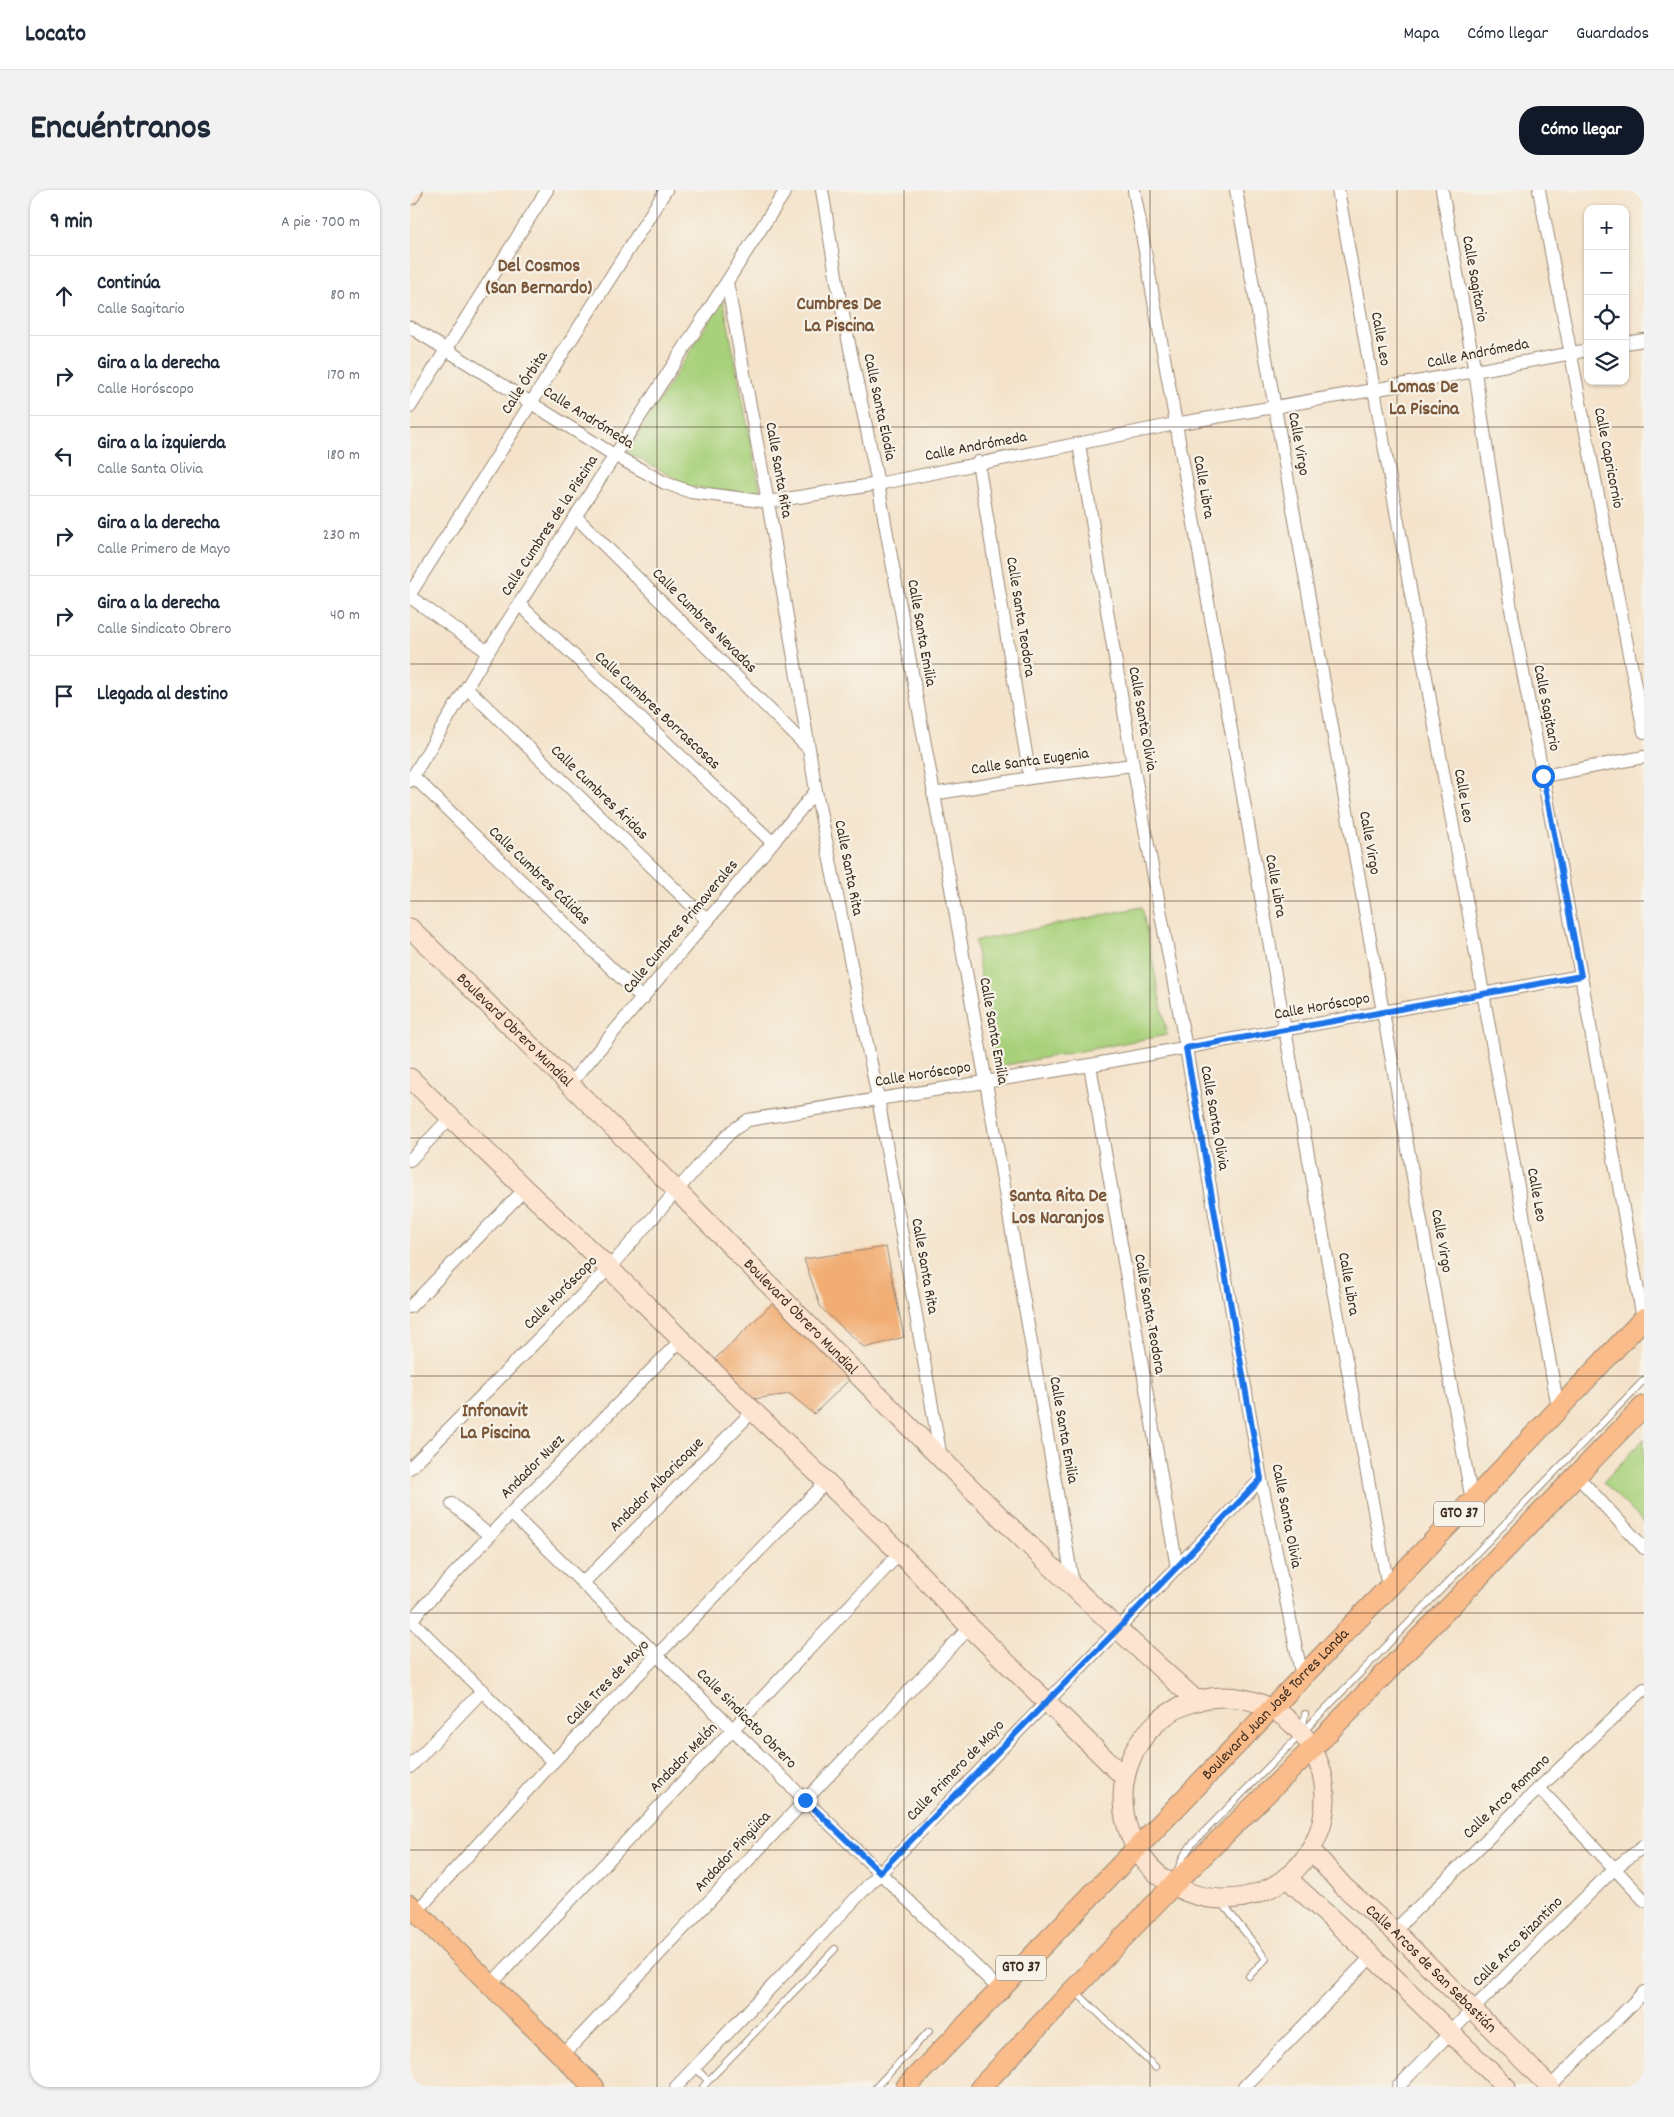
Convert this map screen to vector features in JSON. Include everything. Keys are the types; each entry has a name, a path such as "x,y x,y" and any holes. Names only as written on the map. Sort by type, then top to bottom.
{"main road":[{"name":"Boulevard Juan José Torres Landa","path":"906,2087 1472,1501 1644,1319"},
{"path":"981,2087 1308,1740 1577,1476 1644,1406"},
{"path":"413,1908 594,2087"}],"street":[{"path":"410,195 413,190"},
{"path":"410,407 547,190"},
{"name":"Calle Órbita","path":"410,595 462,509 666,190"},
{"name":"Calle Cumbres de la Piscina","path":"412,779 488,652 786,190"},
{"name":"Calle Santa Elodia","path":"822,190 840,300 878,484"},
{"name":"Calle Libra","path":"1134,190 1285,1030 1388,1587"},
{"name":"Calle Virgo","path":"1236,190 1472,1501"},
{"name":"Calle Leo","path":"1338,190 1558,1408"},
{"name":"Calle Sagitario","path":"1442,190 1475,372 1511,609 1644,1319"},
{"name":"Calle Capricornio","path":"1539,190 1644,732"},
{"name":"Calle Santa Rita","path":"726,282 768,502 816,791 878,1098 941,1460"},
{"name":"Calle Andrómeda","path":"410,327 614,455 664,483 691,492 768,502 878,484 978,462 1175,424 1475,372 1584,351"},
{"path":"1629,342 1644,340"},
{"name":"Calle Santa Olivia","path":"1079,444 1133,765 1186,1048 1261,1479 1302,1677"},
{"name":"Calle Santa Teodora","path":"978,462 1030,778"},
{"name":"Calle Santa Emilia","path":"878,484 986,1082 1073,1585"},
{"name":"Calle Cumbres Nevadas","path":"576,516 809,749"},
{"path":"410,595 488,652"},
{"name":"Calle Cumbres Borrascosas","path":"519,604 772,842"},
{"name":"Calle Cumbres Áridas","path":"467,688 708,921"},
{"path":"1543,776 1644,757"},
{"name":"Calle Santa Eugenia","path":"933,794 1030,778 1133,765"},
{"name":"Calle Cumbres Cálidas","path":"412,779 643,999"},
{"name":"Calle Cumbres Primaverales","path":"570,1084 816,791"},
{"name":"Boulevard Obrero Mundial","path":"410,928 677,1191 941,1460 1073,1585 1117,1630 1197,1700"},
{"name":"Calle Horóscopo","path":"410,1468 609,1268 708,1155 737,1127 748,1120 1090,1066 1581,976"},
{"name":"Calle Santa Teodora","path":"1090,1066 1177,1568"},
{"path":"410,1078 524,1190 609,1268 682,1339 900,1554 970,1627 1125,1778"},
{"path":"410,1160 451,1118"},
{"path":"410,1307 524,1190"},
{"name":"Andador Nuez","path":"411,1620 511,1513 682,1339"},
{"name":"Andador Albaricoque","path":"584,1582 753,1411"},
{"path":"1577,1476 1644,1548"},
{"name":"Calle Primero de Mayo","path":"676,2087 880,1872 1117,1630 1261,1479"},
{"name":"Calle Tres de Mayo","path":"413,1908 826,1482"},
{"path":"452,1504 490,1536"},
{"name":"Calle Sindicato Obrero","path":"511,1513 584,1582 1000,1990"},
{"name":"Andador Melón","path":"490,1985 900,1554"},
{"path":"411,1620 553,1762"},
{"name":"Andador Pingüica","path":"562,2056 970,1627"},
{"name":"Calle Arco Romano","path":"1394,1931 1539,1788 1644,1689"},
{"path":"410,1767 483,1690"},
{"path":"1235,1697 1254,1701 1272,1708 1290,1720 1308,1740 1323,1772 1326,1799 1322,1825 1311,1850 1286,1877 1266,1890 1250,1895 1219,1899 1195,1895 1173,1885 1152,1870 1136,1849 1124,1814 1125,1778 1134,1752 1150,1729 1171,1712 1197,1700 1235,1697"},
{"path":"1539,1788 1644,1900"},
{"name":"Calle Arco Bizantino","path":"1398,2087 1473,2009 1615,1868 1644,1846"},
{"name":"Calle Arcos de San Sebastián","path":"1311,1850 1344,1886 1394,1931 1550,2087"},
{"name":"Calle Arcos de San Sebastián","path":"1286,1877 1372,1956 1506,2087"},
{"path":"1244,2087 1372,1956"},
{"path":"1550,2087 1644,1992"}],"lane":[{"path":"1308,1740 1644,1380"},
{"path":"1305,1714 1308,1740"},
{"path":"1219,1899 1266,1959 1249,1976"},
{"path":"703,2087 835,1949"},
{"path":"1073,1990 1155,2067"},
{"path":"876,2087 929,2030"},
{"path":"695,2067 708,2081"}],"green space":[{"path":"723,299 761,494 691,487 627,452"},
{"path":"1142,907 1167,1035 995,1067 975,941"},
{"path":"1644,1439 1644,1523 1603,1482"}],"building":[{"path":"886,1247 904,1337 865,1348 821,1308 804,1259"},
{"path":"777,1299 851,1378 814,1414 790,1394 753,1399 715,1359"}],"district":[{"name":"Del Cosmos (San Bernardo)","path":"539,278"},
{"name":"Cumbres De La Piscina","path":"839,316"},
{"name":"Lomas De La Piscina","path":"1424,399"},
{"name":"Santa Rita De Los Naranjos","path":"1058,1208"},
{"name":"Infonavit La Piscina","path":"495,1423"}],"route":[{"path":"805,1800 880,1872 1117,1630 1261,1479 1186,1048 1581,976 1543,776"}]}
